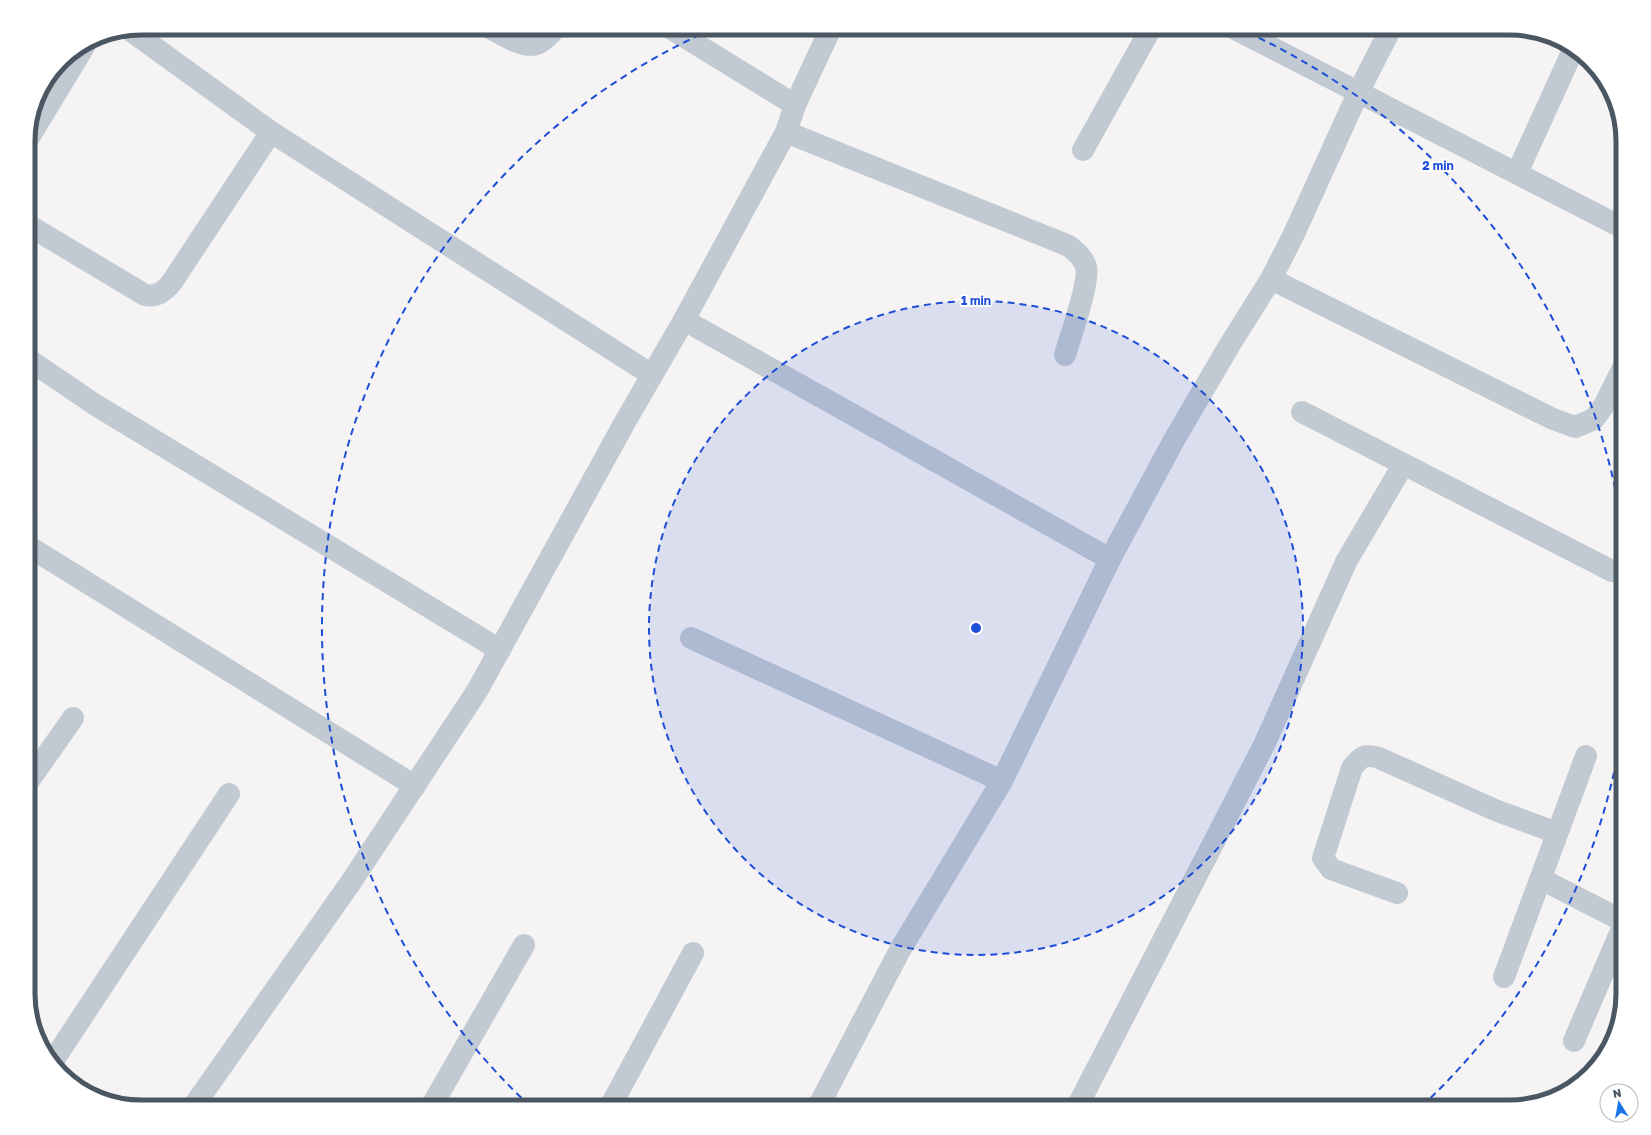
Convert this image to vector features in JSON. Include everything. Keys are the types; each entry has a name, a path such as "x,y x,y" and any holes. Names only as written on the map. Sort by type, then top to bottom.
{"street":[{"path":"137,35 271,132 652,375"},
{"path":"505,35 524,44 536,45 550,35"},
{"path":"681,35 795,105"},
{"path":"198,1100 351,882 416,786 477,691 684,320 786,132 795,105 828,35"},
{"path":"1083,150 1147,35"},
{"path":"1247,35 1359,91 1616,224"},
{"path":"822,1100 900,950 1002,781 1110,559 1182,427 1229,346 1271,279 1293,236 1359,91 1387,35"},
{"path":"1517,173 1571,55"},
{"path":"37,125 78,56"},
{"path":"35,229 145,296 153,297 164,291 172,282 271,132"},
{"path":"786,132 1069,246 1080,255 1086,268 1086,282 1065,355"},
{"path":"1271,279 1553,419 1575,427 1594,419 1605,404 1616,382"},
{"path":"684,320 1110,559"},
{"path":"35,364 94,404 500,650"},
{"path":"1302,412 1612,571 1616,571"},
{"path":"1082,1100 1264,745 1346,562 1403,465"},
{"path":"35,550 416,786"},
{"path":"691,638 1002,781"},
{"path":"35,772 73,718"},
{"path":"1397,893 1331,869 1325,864 1323,858 1352,768 1359,758 1369,755 1379,758 1496,810 1557,833"},
{"path":"1504,977 1586,756"},
{"path":"56,1057 229,794"},
{"path":"1541,879 1616,917"},
{"path":"1574,1041 1616,942"},
{"path":"435,1100 524,945"},
{"path":"614,1100 693,954"}]}
